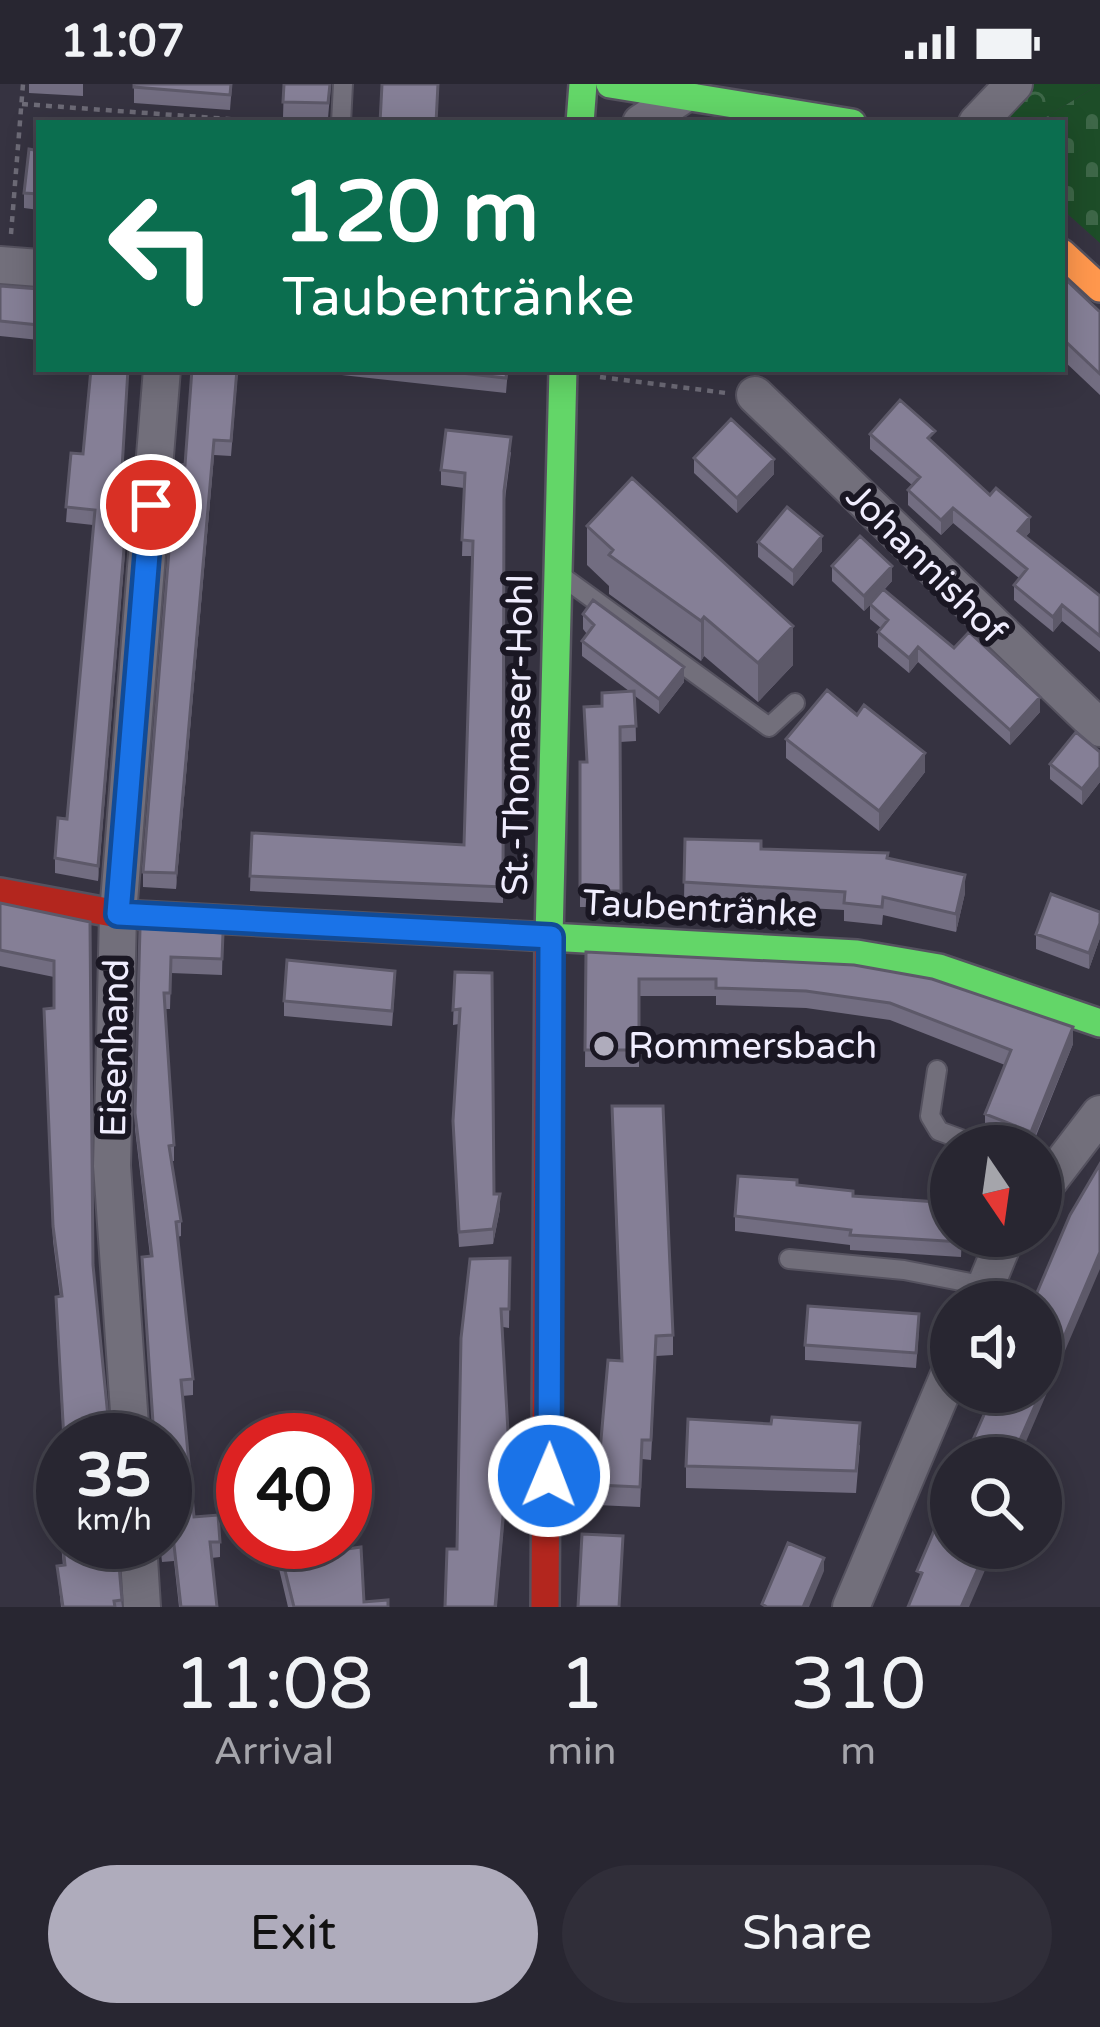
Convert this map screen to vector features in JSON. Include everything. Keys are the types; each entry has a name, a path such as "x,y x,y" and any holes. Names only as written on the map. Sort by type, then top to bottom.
{"street":[{"path":"580,120 583,84"},
{"path":"610,84 834,120"},
{"path":"980,120 1014,84"},
{"path":"646,120 683,95"},
{"path":"1065,256 1100,288"},
{"name":"Eisenhand","path":"129,1413 112,1166 118,914 162,372"},
{"name":"St.-Thomaser-Hohl","path":"545,1607 549,787 563,372"},
{"name":"Johannishof","path":"755,395 1100,728"},
{"name":"Taubentränke","path":"0,892 118,914 857,954 939,968 1100,1023"},
{"path":"1062,1157 1100,1114"},
{"path":"851,1607 933,1413"},
{"path":"140,1569 142,1607"}],"lane":[{"path":"341,120 343,84"},
{"path":"556,573 769,727 795,703"},
{"path":"935,1125 930,1115 938,1070"},
{"path":"789,1259 930,1285"}],"path":[{"path":"15,266 23,84"},
{"path":"22,104 184,119"},
{"path":"578,372 755,395"}],"green space":[{"path":"1032,84 1100,84 1041,120 993,120"},
{"path":"1100,84 1100,243 1065,212 1065,120 1041,120"}],"building":[{"path":"134,84 231,84 230,95"},
{"path":"284,84 330,84 328,103 283,102"},
{"path":"382,84 438,84 436,120 380,120"},
{"path":"29,149 36,150 36,194 24,193"},
{"path":"1065,279 1100,312 1100,374 1065,341"},
{"path":"0,286 36,289 36,325 0,321"},
{"path":"91,372 128,372 118,535 125,536 98,866 55,858 58,818 67,819 95,510 66,507 71,453 83,454"},
{"path":"192,372 237,372 231,441 214,440 176,873 143,872 176,464 185,465"},
{"path":"453,372 507,372 506,378"},
{"path":"900,400 935,431 928,438 990,495 996,488 1030,517 1018,531 1100,596 1100,636 1062,605 1053,617 1014,585 1027,569 953,508 941,520 908,490 920,477 870,434"},
{"path":"731,419 774,459 737,498 694,458"},
{"path":"446,430 511,437 504,491 503,887 250,876 252,833 464,845 473,541 462,540 465,473 441,470"},
{"path":"632,478 793,626 758,663 704,617 701,621 609,555 613,550 587,526"},
{"path":"787,507 822,536 793,571 758,542"},
{"path":"860,536 892,566 864,596 832,566"},
{"path":"883,589 954,648 969,632 1040,697 1010,730 918,647 909,658 878,632 888,620 870,604"},
{"path":"593,600 684,667 659,699 582,641 594,625 583,614"},
{"path":"827,690 857,715 864,705 925,753 879,811 786,739"},
{"path":"634,691 636,726 620,727 621,891 580,891 580,762 587,762 584,707 602,706 602,693"},
{"path":"1076,732 1100,752 1100,767 1082,789 1050,764"},
{"path":"685,839 761,841 761,849 888,853 887,858 965,875 956,914 883,897 882,907 844,903 845,892 684,882"},
{"path":"1051,894 1100,912 1089,953 1036,934"},
{"path":"0,903 90,922 93,1265 108,1413 62,1413 56,1297 62,1296 53,1226 44,1009 54,1008 54,961 0,950"},
{"path":"140,928 223,933 222,959 171,957 170,993 164,993 174,1145 169,1146 181,1221 176,1222 193,1379 181,1380 184,1413 152,1413 142,1257 152,1256 135,1113"},
{"path":"586,952 854,965 932,979 1073,1027 1034,1125 1013,1125 985,1114 1011,1050 890,1003 806,991 716,988 716,979 639,979 639,1050 585,1050"},
{"path":"287,960 395,971 392,1011 284,1001"},
{"path":"455,972 492,973 494,1194 500,1194 493,1229 459,1232 453,1121 460,1009 453,1010"},
{"path":"612,1106 663,1106 673,1335 656,1336 651,1440 642,1440 640,1487 597,1485 608,1360 622,1361"},
{"path":"1100,1164 1100,1252 1062,1342 1062,1281 1042,1281 1052,1257 1062,1257 1062,1234"},
{"path":"738,1176 797,1180 797,1185 853,1191 853,1196 930,1202 930,1240 850,1235 851,1230 735,1216"},
{"path":"510,1258 509,1309 501,1309 509,1449 495,1607 445,1607 447,1549 457,1549 461,1338 470,1259"},
{"path":"808,1306 919,1314 916,1353 805,1345"},
{"path":"985,1413 1032,1413 1021,1437 974,1437"},
{"path":"772,1417 860,1423 856,1471 686,1466 688,1419 771,1424"},
{"path":"192,1496 194,1517 216,1515 216,1542 210,1542 217,1607 181,1607 177,1569 192,1569"},
{"path":"582,1534 623,1536 619,1607 578,1607"},
{"path":"930,1540 930,1569 978,1569 961,1607 908,1607 922,1573 917,1571"},
{"path":"788,1543 824,1558 803,1607 767,1607 762,1604"},
{"path":"57,1569 119,1569 122,1600 114,1601 115,1607 63,1607"},
{"path":"285,1569 362,1569 364,1602 388,1600 388,1607 294,1607"}],"traffic: fast":[{"path":"580,120 583,84"},
{"path":"610,84 833,120"},
{"path":"549,938 563,372"},
{"path":"513,935 857,954 939,968 1100,1023"}],"traffic: slow":[{"path":"1065,256 1100,288"}],"traffic: jam":[{"path":"0,892 118,914 513,935"},
{"path":"545,1607 549,938"}],"place":[{"name":"Rommersbach","path":"604,1046"}],"route":[{"path":"151,505 118,914 551,937 549,1476"}]}
